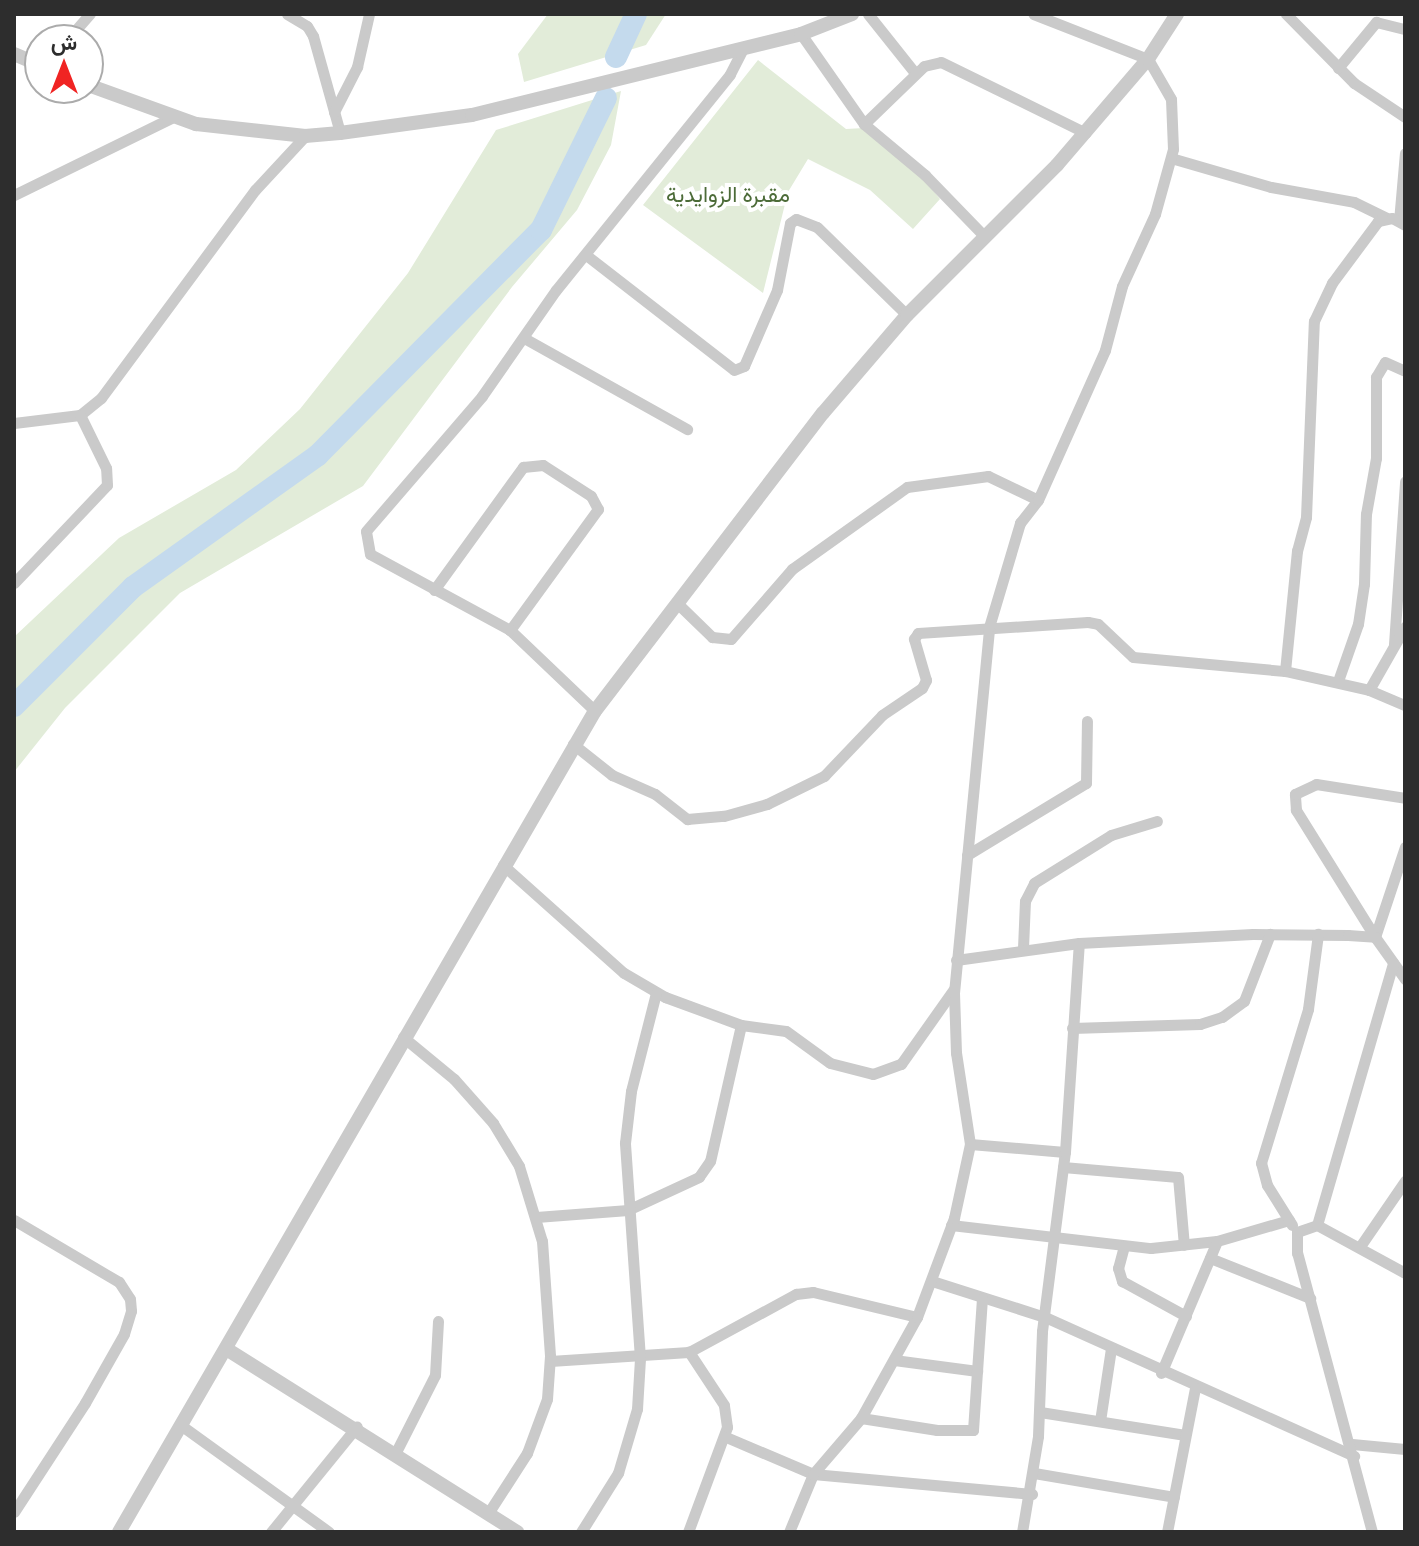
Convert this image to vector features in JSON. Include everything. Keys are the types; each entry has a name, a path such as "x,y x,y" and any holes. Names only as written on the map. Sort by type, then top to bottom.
{"street":[{"path":"287,14 307,26 313,36 340,133"},
{"path":"334,112 357,67 369,14"},
{"path":"104,91 171,118 305,136 340,133 472,115 801,34 852,14"},
{"path":"868,14 915,73"},
{"path":"789,1532 813,1474 861,1418 917,1317 951,1225 970,1144 956,1053 954,989 989,627 1020,523 1038,500 1105,350 1122,286 1155,214 1171,158 1171,99 1148,59 1033,14"},
{"path":"1286,14 1367,95 1405,117"},
{"path":"1298,27 1306,14"},
{"path":"119,1532 228,1350 403,1037 595,711 823,413 907,315 1086,133 1148,59 1171,17"},
{"path":"1338,68 1376,22 1405,29"},
{"path":"801,34 864,124 925,175 985,237"},
{"path":"595,711 510,630 370,554 366,531 440,447 586,255 730,74 743,48"},
{"path":"864,124 915,73 933,62 951,65 1086,133"},
{"path":"14,195 171,118"},
{"path":"14,423 80,415 113,384 255,190 305,136"},
{"path":"1397,221 1405,153"},
{"path":"1171,158 1271,187 1354,202 1397,221"},
{"path":"586,255 734,370 744,366 777,290 790,223 796,219 817,227 907,315"},
{"path":"1285,671 1297,551 1306,517 1314,321 1344,265 1378,221 1397,221"},
{"path":"524,338 687,429"},
{"path":"1338,681 1358,624 1364,584 1366,514 1376,469 1376,377 1385,362 1405,371"},
{"path":"14,583 107,485 106,468 80,415"},
{"path":"434,590 523,467 543,465 591,496 598,509 510,630"},
{"path":"677,603 712,637 731,639 792,569 907,487 988,476 1038,500"},
{"path":"1394,644 1405,481"},
{"path":"573,744 612,775 655,794 687,819 767,804 829,772 882,715 925,684 914,639 918,633 989,627 1088,622 1098,624 1133,657 1285,671 1338,681 1402,704 1405,691"},
{"path":"1369,690 1405,627"},
{"path":"967,855 1086,783 1087,721"},
{"path":"1317,1225 1401,971 1375,937 1296,810 1295,794 1316,784 1405,798"},
{"path":"1023,948 1025,901 1034,883 1111,835 1157,821"},
{"path":"1375,937 1405,847"},
{"path":"503,865 597,951 656,993 741,1025 786,1031 830,1063 873,1074 901,1064 954,989"},
{"path":"956,960 1023,948 1079,943 1270,934 1375,937"},
{"path":"1072,1028 1200,1024 1222,1017 1244,1001 1270,934"},
{"path":"1318,934 1308,1009 1261,1163 1267,1185 1297,1232 1310,1298 1353,1450 1372,1532"},
{"path":"1022,1532 1032,1494 1040,1412 1045,1317 1065,1152 1079,943"},
{"path":"581,1532 627,1454 640,1358 628,1210 627,1121 656,993"},
{"path":"536,1217 628,1210 706,1169 741,1025"},
{"path":"403,1037 485,1112 519,1166 536,1217 550,1361 547,1399 537,1434 489,1512"},
{"path":"970,1144 1065,1152"},
{"path":"1063,1167 1174,1174 1181,1184 1184,1245"},
{"path":"1361,1245 1405,1181"},
{"path":"14,1220 119,1282 130,1299 131,1311 124,1334 85,1403 14,1512"},
{"path":"951,1225 1054,1233 1124,1246 1217,1241 1289,1220"},
{"path":"1297,1232 1317,1225 1361,1245 1405,1273"},
{"path":"1161,1373 1217,1241"},
{"path":"1124,1246 1118,1268 1122,1281 1186,1316"},
{"path":"1210,1258 1310,1298"},
{"path":"932,1281 1045,1317 1195,1388 1353,1450 1405,1449"},
{"path":"550,1361 640,1358 689,1352 805,1293 828,1293 917,1317"},
{"path":"861,1418 970,1432 982,1298"},
{"path":"396,1452 435,1375 438,1321"},
{"path":"1100,1421 1111,1348"},
{"path":"228,1350 357,1426 517,1532"},
{"path":"688,1532 726,1437 724,1405 689,1352"},
{"path":"894,1360 977,1371"},
{"path":"1167,1532 1195,1388"},
{"path":"1040,1412 1185,1435"},
{"path":"182,1426 293,1503 329,1532"},
{"path":"271,1532 357,1426"},
{"path":"726,1437 813,1474 1032,1494"},
{"path":"1034,1473 1174,1497"}],"green space":[{"path":"548,14 666,14 646,45 524,82 518,54"},
{"name":"مقبرة الزوايدية","path":"758,60 846,129 864,128 912,165 940,199 913,229 870,190 808,159 788,192 763,293 643,205"},
{"path":"621,91 611,145 577,210 512,287 363,486 180,593 65,708 14,772 14,637 119,538 236,470 300,409 408,273 496,130"}],"waterway":[{"path":"616,57 636,14"},
{"path":"14,706 133,587 318,455 541,230 606,98"}]}
